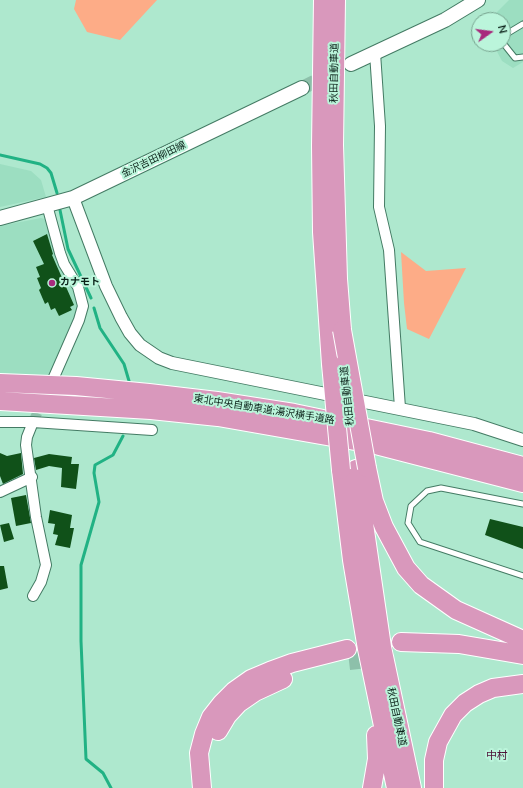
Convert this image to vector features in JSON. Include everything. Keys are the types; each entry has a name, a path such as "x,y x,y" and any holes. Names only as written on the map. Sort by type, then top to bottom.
{"highway":[{"name":"秋田自動車道","path":"323,0 321,146 322,232 331,364 355,469 352,560 367,649 396,788"},
{"name":"秋田自動車道","path":"336,0 334,145 337,250 342,330 355,469 382,647 412,788"},
{"name":"東北中央自動車道;湯沢横手道路","path":"0,383 76,386 149,393 286,412 429,441 523,466"},
{"name":"東北中央自動車道;湯沢横手道路","path":"0,401 151,410 233,420 372,444 493,474 523,483"},
{"path":"355,469 374,501 394,549 421,585 456,610 523,640"},
{"path":"355,469 345,535 351,586 376,737 376,759 372,788"},
{"path":"523,655 459,644 401,649 523,667"},
{"path":"202,788 199,753 204,734 215,712 234,691 251,679 270,670 348,655 274,682 255,692 239,703 227,716 218,731 212,750 211,768 214,788"},
{"path":"434,788 434,760 438,742 453,715 465,703 479,694 493,688 523,684"}],"main road":[{"path":"351,64 445,20 478,0"},
{"name":"金沢吉田柳田線","path":"0,218 73,198 302,88"}],"street":[{"path":"375,53 380,126 379,207 388,250 400,408"},
{"path":"73,198 106,286 120,317 130,334 149,353 172,363 474,424 523,440"},
{"path":"47,205 60,253 64,264 78,287 83,306 79,320 54,376"},
{"path":"0,422 33,422 152,430"},
{"path":"33,422 27,437 26,445 32,477 33,498 46,565 41,582 33,596"},
{"path":"0,492 32,477"}],"lane":[{"path":"511,31 523,24"},
{"path":"510,52 515,58 523,57"},
{"path":"523,504 441,488 427,491 411,506 408,524 420,542 523,576"}],"shaded area":[{"path":"76,0 157,0 120,40 87,32 74,9"},
{"path":"509,0 523,0 523,62 513,68 502,61 497,52 511,52 511,12 497,12"},
{"path":"0,164 31,171 41,180 46,197 0,207"},
{"path":"41,218 48,220 75,287 79,313 52,377 0,375 0,226"},
{"path":"401,252 426,271 466,268 429,339 407,329"}],"building":[{"name":"カナモト","path":"47,234 53,254 52,255 74,305 70,307 72,310 59,316 55,308 51,310 48,302 45,304 39,290 41,288 37,278 40,277 36,267 44,264 33,241"},
{"path":"0,453 7,456 21,453 23,474 3,484 0,476"},
{"path":"49,454 72,457 71,464 79,464 76,489 61,487 62,468 49,466 36,470 34,458"},
{"path":"26,495 31,523 16,526 11,498"},
{"path":"50,510 72,515 70,528 74,528 70,548 55,545 58,535 53,534 55,524 48,523"},
{"path":"490,519 523,527 523,549 485,535"},
{"path":"9,523 14,539 4,542 0,525"},
{"path":"0,566 4,566 8,588 0,590"}],"waterway":[{"path":"0,155 40,164 47,168 51,173 57,193"},
{"path":"60,210 68,249 91,298"},
{"path":"94,308 100,328 124,364 129,381"},
{"path":"111,788 103,773 86,759 81,641 81,565 99,502 94,473 95,465 113,455 123,436"}],"tunnel":[{"path":"302,88 330,74"},
{"path":"33,422 52,382"},
{"path":"349,661 401,655"}],"place":[{"name":"カナモト","path":"52,283"}],"district":[{"name":"中村","path":"497,756"}]}
